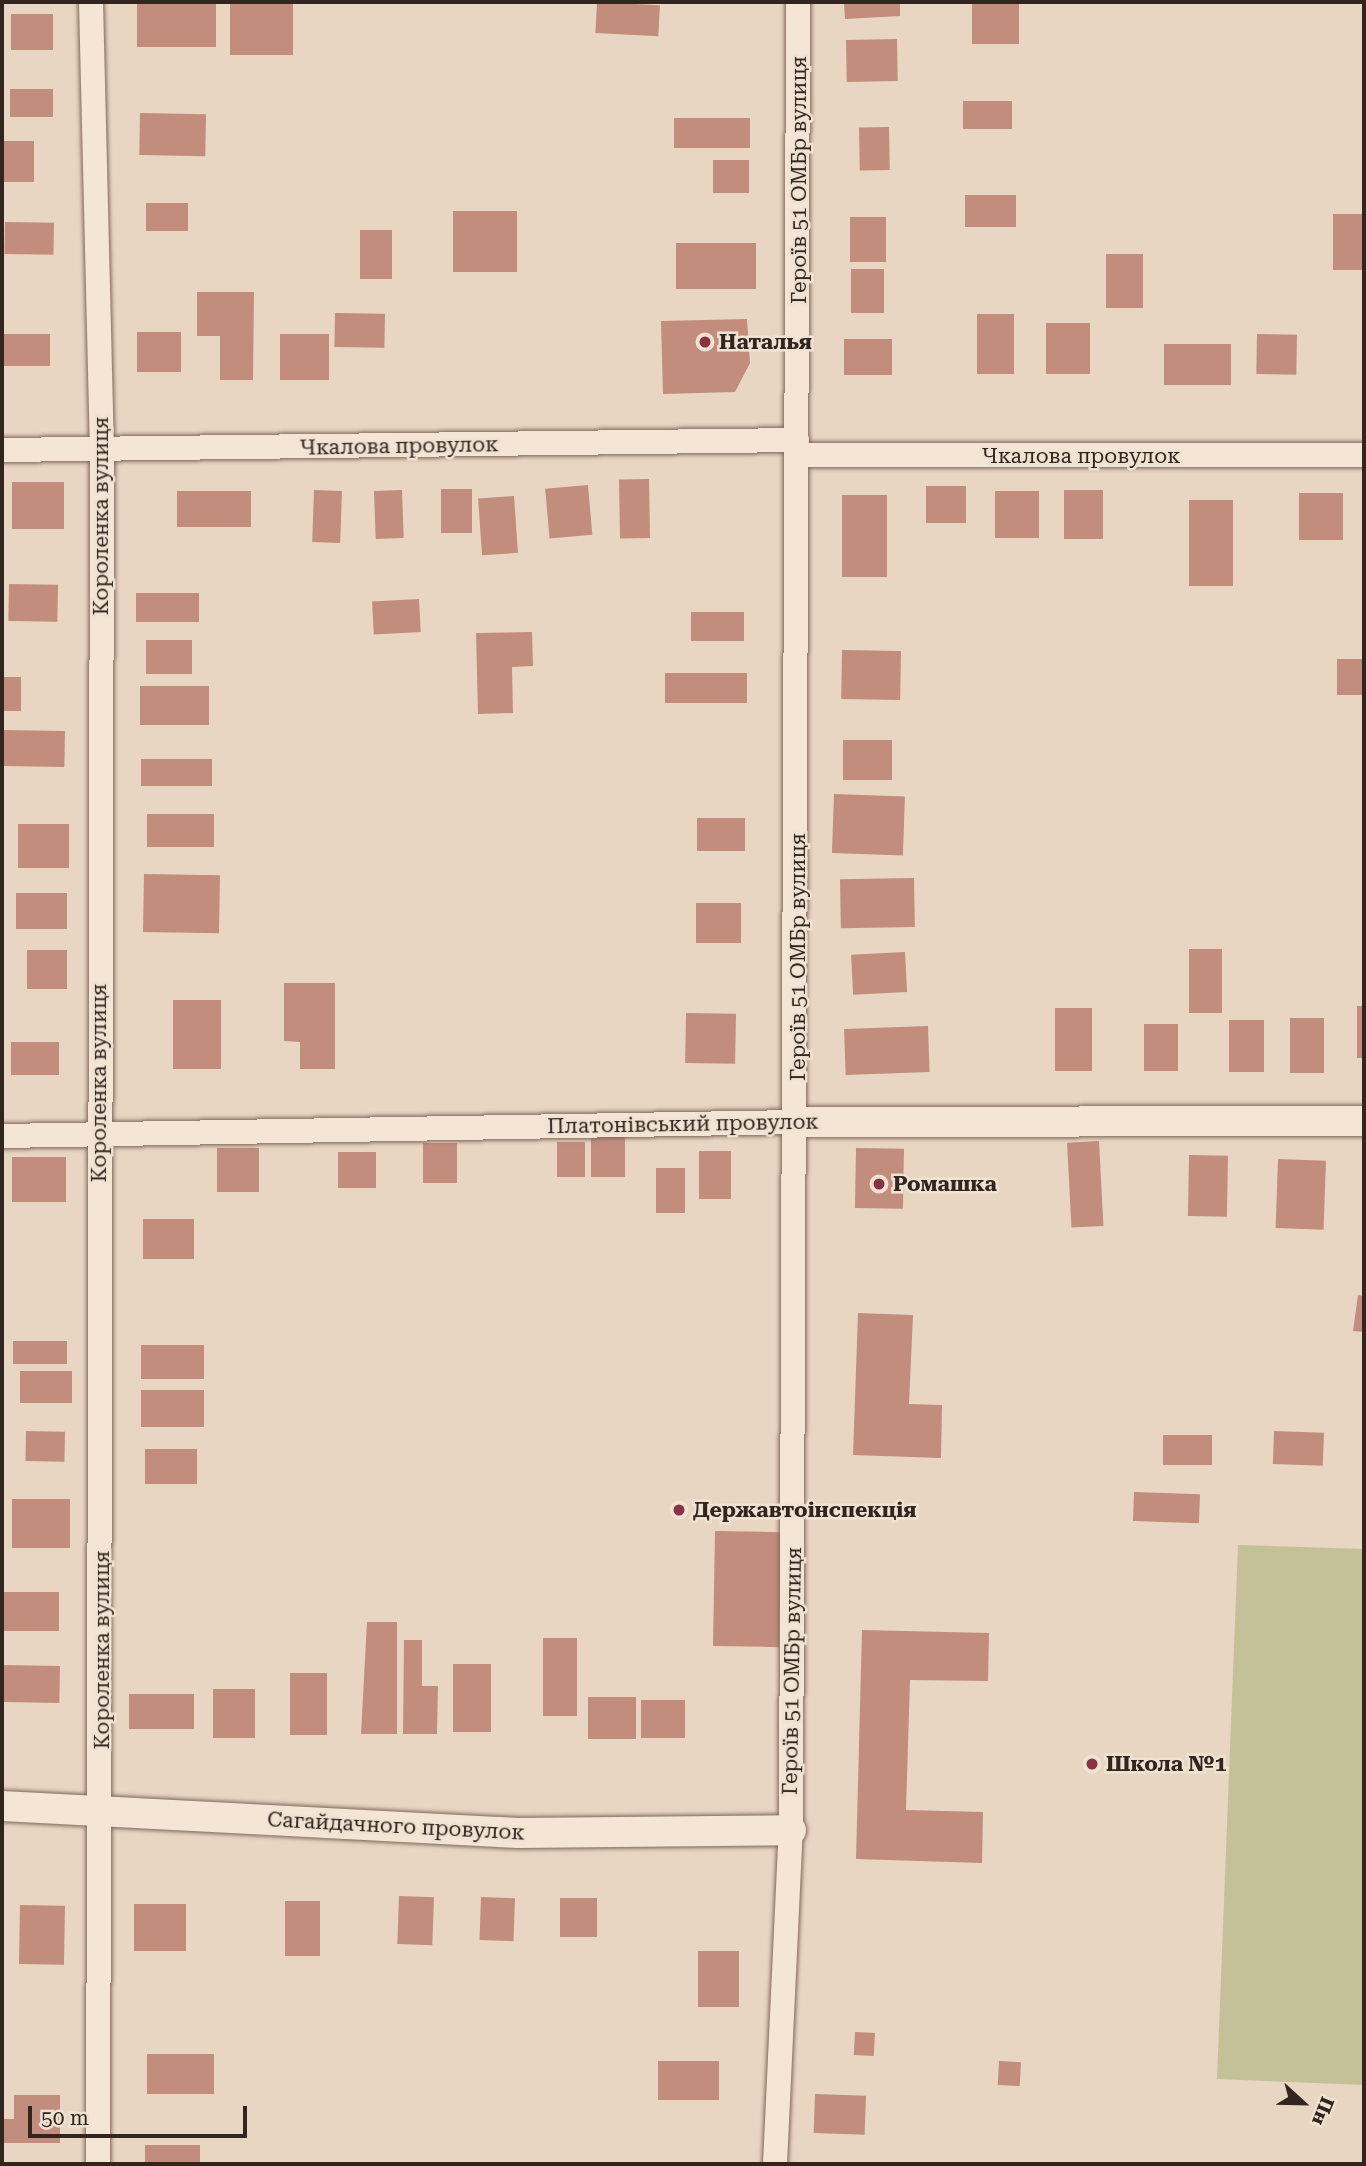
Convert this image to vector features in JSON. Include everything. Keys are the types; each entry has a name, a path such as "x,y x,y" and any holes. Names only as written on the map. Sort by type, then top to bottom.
{"street":[{"name":"Короленка вулиця","path":"91,2 102,450 99,1134 103,1811 98,2164"},
{"name":"Героїв 51 ОМБр вулиця","path":"775,2164 791,1830 798,1122 798,2"},
{"name":"Чкалова провулок","path":"2,450 797,448 1364,455"},
{"name":"Платонівський провулок","path":"2,1136 798,1122 1364,1121"},
{"name":"Сагайдачного провулок","path":"2,1807 518,1833 791,1830"}],"shaded area":[{"path":"1238,1545 1364,1549 1364,2085 1217,2079"}],"building":[{"path":"137,2 216,2 216,47 137,47"},
{"path":"230,2 293,2 293,55 230,55"},
{"path":"597,2 660,5 658,36 595,33"},
{"path":"844,2 900,2 900,16 845,19"},
{"path":"972,2 1019,2 1019,44 972,44"},
{"path":"11,14 53,14 53,50 11,50"},
{"path":"897,39 898,81 847,82 846,40"},
{"path":"10,89 53,89 53,117 10,117"},
{"path":"963,101 1012,101 1012,129 963,129"},
{"path":"140,113 206,114 205,156 139,155"},
{"path":"674,118 750,118 750,148 674,148"},
{"path":"889,127 890,170 860,171 859,128"},
{"path":"2,141 34,141 34,182 2,182"},
{"path":"713,160 749,160 749,193 713,193"},
{"path":"965,195 1016,195 1016,227 965,227"},
{"path":"146,203 188,203 188,231 146,231"},
{"path":"453,211 517,211 517,272 453,272"},
{"path":"1333,214 1364,214 1364,270 1333,270"},
{"path":"850,217 886,217 886,262 850,262"},
{"path":"5,222 54,223 53,255 4,254"},
{"path":"360,230 392,230 392,279 360,279"},
{"path":"676,243 756,243 756,289 676,289"},
{"path":"1106,254 1143,254 1143,308 1106,308"},
{"path":"851,269 884,269 884,313 851,313"},
{"path":"197,292 254,292 253,380 220,380 220,336 197,336"},
{"path":"335,313 385,314 384,348 334,347"},
{"path":"977,314 1014,314 1014,374 977,374"},
{"name":"Наталья","path":"747,319 750,363 735,392 663,394 661,321"},
{"path":"1046,323 1090,323 1090,374 1046,374"},
{"path":"137,332 181,332 181,372 137,372"},
{"path":"2,334 50,334 50,366 2,366"},
{"path":"280,334 329,334 329,380 280,380"},
{"path":"1257,334 1297,335 1296,375 1256,374"},
{"path":"844,339 892,339 892,375 844,375"},
{"path":"1164,344 1231,344 1231,385 1164,385"},
{"path":"649,479 650,538 620,539 619,480"},
{"path":"12,482 64,482 64,529 12,529"},
{"path":"588,485 592,535 550,539 545,489"},
{"path":"926,486 966,486 966,523 926,523"},
{"path":"441,489 472,489 472,533 441,533"},
{"path":"314,490 342,491 340,543 312,542"},
{"path":"402,490 404,538 376,539 374,491"},
{"path":"1064,490 1103,490 1103,539 1064,539"},
{"path":"177,491 251,491 251,527 177,527"},
{"path":"995,491 1039,491 1039,538 995,538"},
{"path":"1299,493 1343,493 1343,540 1299,540"},
{"path":"842,495 887,495 887,577 842,577"},
{"path":"514,496 518,553 482,555 478,499"},
{"path":"1189,500 1233,500 1233,586 1189,586"},
{"path":"9,584 58,585 57,622 8,621"},
{"path":"136,593 199,593 199,622 136,622"},
{"path":"419,599 421,632 374,634 372,601"},
{"path":"691,612 744,612 744,641 691,641"},
{"path":"532,632 533,666 512,667 513,713 478,714 476,633"},
{"path":"146,640 192,640 192,674 146,674"},
{"path":"842,650 901,651 900,700 841,699"},
{"path":"1337,659 1364,659 1364,695 1337,695"},
{"path":"665,673 747,673 747,703 665,703"},
{"path":"2,677 21,677 21,711 2,711"},
{"path":"140,686 209,686 209,725 140,725"},
{"path":"3,730 65,731 64,767 2,766"},
{"path":"843,740 892,740 892,780 843,780"},
{"path":"141,759 212,759 212,786 141,786"},
{"path":"834,794 905,796 903,855 832,853"},
{"path":"147,814 214,814 214,847 147,847"},
{"path":"697,818 745,818 745,851 697,851"},
{"path":"18,824 69,824 69,868 18,868"},
{"path":"144,874 220,875 219,933 143,932"},
{"path":"914,878 915,927 841,928 840,879"},
{"path":"16,893 67,893 67,929 16,929"},
{"path":"696,903 741,903 741,943 696,943"},
{"path":"1189,949 1222,949 1222,1013 1189,1013"},
{"path":"27,950 67,950 67,989 27,989"},
{"path":"905,952 907,992 853,995 851,955"},
{"path":"284,983 335,983 335,1069 300,1069 300,1042 284,1041"},
{"path":"173,1000 221,1000 221,1069 173,1069"},
{"path":"1357,1006 1364,1006 1364,1058 1357,1058"},
{"path":"1055,1008 1092,1008 1092,1071 1055,1071"},
{"path":"686,1013 736,1014 735,1064 685,1063"},
{"path":"1290,1018 1324,1018 1324,1073 1290,1073"},
{"path":"1229,1020 1264,1020 1264,1072 1229,1072"},
{"path":"1144,1024 1178,1024 1178,1071 1144,1071"},
{"path":"928,1026 930,1072 846,1075 844,1029"},
{"path":"11,1042 59,1042 59,1075 11,1075"},
{"path":"591,1133 625,1133 625,1177 591,1177"},
{"path":"1099,1141 1103,1226 1071,1228 1067,1143"},
{"path":"557,1142 585,1142 585,1177 557,1177"},
{"path":"423,1143 457,1143 457,1183 423,1183"},
{"path":"217,1148 259,1148 259,1192 217,1192"},
{"name":"Ромашка","path":"856,1148 904,1149 903,1209 855,1208"},
{"path":"699,1151 731,1151 731,1199 699,1199"},
{"path":"338,1152 376,1152 376,1188 338,1188"},
{"path":"1189,1155 1228,1156 1227,1217 1188,1216"},
{"path":"12,1157 66,1157 66,1202 12,1202"},
{"path":"1278,1159 1326,1161 1324,1230 1276,1228"},
{"path":"656,1168 685,1168 685,1213 656,1213"},
{"path":"143,1219 194,1219 194,1259 143,1259"},
{"path":"1358,1295 1364,1296 1364,1332 1353,1331"},
{"path":"858,1313 913,1315 909,1404 942,1405 941,1458 853,1455"},
{"path":"13,1341 67,1341 67,1364 13,1364"},
{"path":"141,1345 204,1345 204,1379 141,1379"},
{"path":"20,1371 72,1371 72,1403 20,1403"},
{"path":"141,1390 204,1390 204,1427 141,1427"},
{"path":"26,1431 65,1432 64,1462 25,1461"},
{"path":"1274,1431 1324,1433 1323,1466 1273,1464"},
{"path":"1163,1435 1212,1435 1212,1465 1163,1465"},
{"path":"145,1449 197,1449 197,1484 145,1484"},
{"path":"1134,1492 1200,1494 1199,1523 1133,1521"},
{"path":"12,1499 70,1499 70,1548 12,1548"},
{"path":"715,1531 781,1532 779,1647 713,1646"},
{"path":"2,1592 59,1592 59,1631 2,1631"},
{"path":"367,1622 397,1622 397,1734 361,1734"},
{"path":"862,1630 989,1633 988,1681 910,1680 906,1810 983,1812 982,1863 856,1859"},
{"path":"543,1638 577,1638 577,1716 543,1716"},
{"path":"404,1640 422,1640 422,1686 438,1686 437,1734 403,1734"},
{"path":"453,1664 491,1664 491,1732 453,1732"},
{"path":"3,1665 60,1666 59,1703 2,1702"},
{"path":"290,1673 327,1673 327,1735 290,1735"},
{"path":"213,1689 255,1689 255,1738 213,1738"},
{"path":"129,1694 194,1694 194,1729 129,1729"},
{"path":"588,1697 636,1697 636,1739 588,1739"},
{"path":"641,1700 685,1700 685,1738 641,1738"},
{"path":"399,1896 434,1897 432,1945 397,1944"},
{"path":"481,1897 515,1898 513,1941 479,1940"},
{"path":"560,1898 597,1898 597,1937 560,1937"},
{"path":"285,1901 320,1901 320,1956 285,1956"},
{"path":"134,1904 186,1904 186,1951 134,1951"},
{"path":"20,1905 65,1906 64,1965 19,1964"},
{"path":"698,1951 739,1951 739,2007 698,2007"},
{"path":"855,2032 875,2033 874,2056 854,2055"},
{"path":"147,2054 214,2054 214,2094 147,2094"},
{"path":"658,2061 719,2061 719,2100 658,2100"},
{"path":"999,2061 1021,2062 1020,2086 998,2085"},
{"path":"815,2094 866,2096 865,2135 814,2133"},
{"path":"14,2095 60,2095 60,2143 2,2143 2,2119 14,2119"},
{"path":"145,2145 200,2145 200,2164 145,2164"}],"place":[{"name":"Наталья","path":"705,342"},
{"name":"Ромашка","path":"879,1184"},
{"name":"Державтоінспекція","path":"679,1510"},
{"name":"Школа №1","path":"1092,1764"}]}
